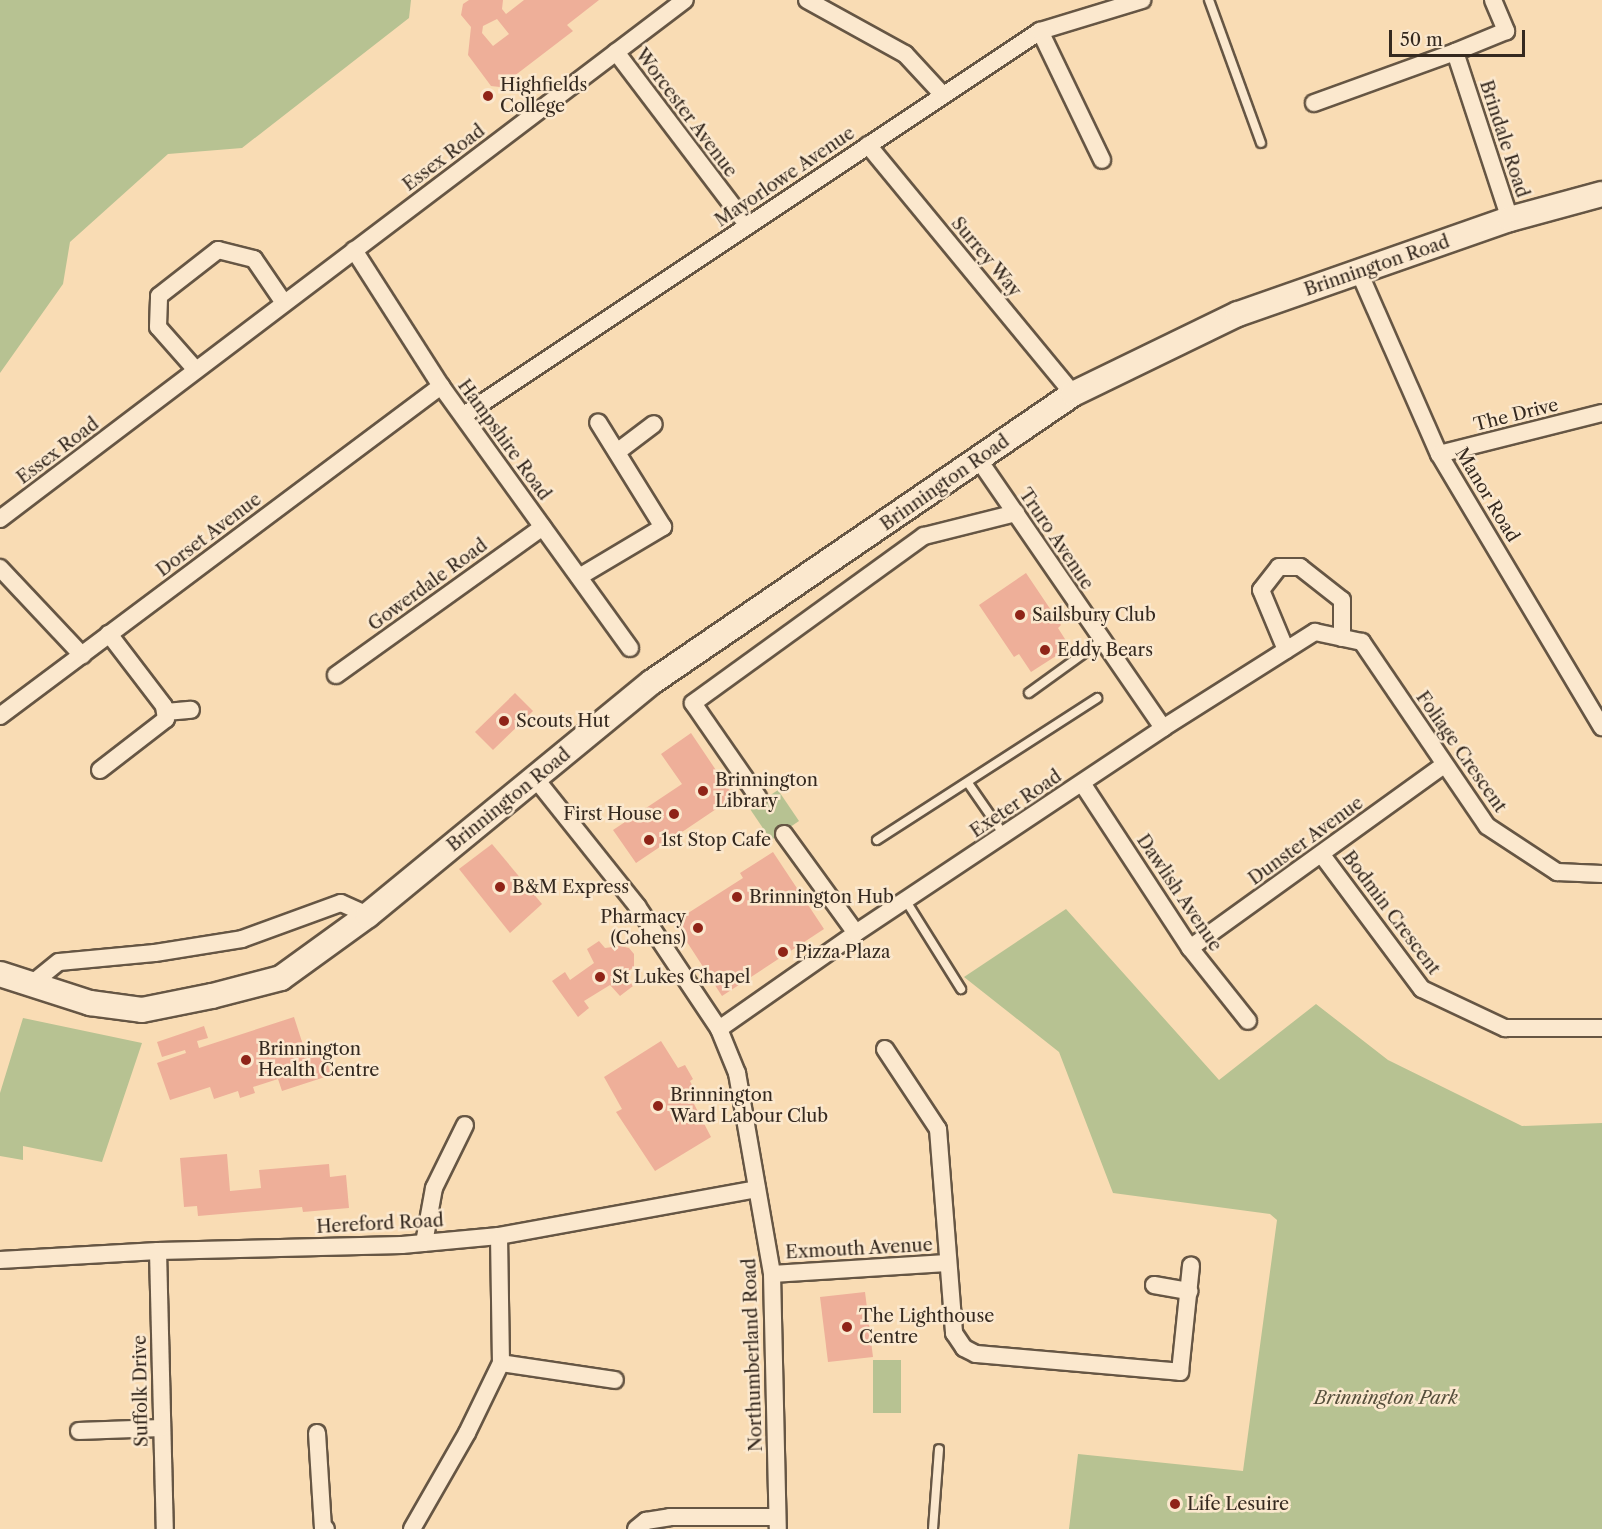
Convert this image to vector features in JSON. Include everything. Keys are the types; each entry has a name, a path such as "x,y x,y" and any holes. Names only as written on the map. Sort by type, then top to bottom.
{"street":[{"name":"Essex Road","path":"0,519 685,0"},
{"path":"807,0 905,54 943,95"},
{"name":"Mayorlowe Avenue","path":"464,415 1040,31 1142,0"},
{"path":"1314,102 1455,52 1506,31 1493,0"},
{"path":"1040,31 1102,159"},
{"name":"Worcester Avenue","path":"616,52 748,226"},
{"name":"Brindale Road","path":"1455,52 1510,219"},
{"name":"Surrey Way","path":"868,145 1073,394"},
{"name":"Brinnington Road","path":"0,974 29,986 90,1003 142,1010 212,996 281,978 368,915 652,682 1073,394 1238,314 1510,219 1602,194"},
{"path":"196,370 158,327 159,296 218,250 254,260 284,303"},
{"name":"Hampshire Road","path":"354,250 441,386 630,648"},
{"name":"Manor Road","path":"1359,272 1439,454 1602,728"},
{"name":"Dorset Avenue","path":"0,716 441,386"},
{"name":"The Drive","path":"1439,454 1602,413"},
{"path":"579,577 663,527 598,422"},
{"path":"617,452 654,424"},
{"name":"Truro Avenue","path":"979,460 1101,641 1163,728"},
{"path":"758,797 693,703 924,536 1016,513"},
{"name":"Gowerdale Road","path":"336,675 543,527"},
{"path":"1286,650 1261,590 1280,567 1300,567 1342,600 1342,638"},
{"path":"0,568 82,655"},
{"name":"Exeter Road","path":"719,1029 856,933 1163,728 1286,650 1315,633 1342,638"},
{"path":"100,770 166,719 166,712 109,634"},
{"name":"Foliage Crescent","path":"1342,638 1362,642 1444,765 1488,826 1557,872 1602,874"},
{"path":"166,712 191,710"},
{"name":"Dunster Avenue","path":"1190,948 1444,765"},
{"name":"Northumberland Road","path":"535,778 637,906 719,1029 737,1073 772,1274 778,1523"},
{"name":"Dawlish Avenue","path":"1082,783 1190,948 1248,1021"},
{"path":"784,834 856,933"},
{"name":"Bodmin Crescent","path":"1322,855 1422,989 1505,1028 1602,1028"},
{"path":"29,986 59,962 155,953 242,939 341,903 368,915"},
{"path":"885,1048 938,1129 954,1333 964,1348 976,1354 1180,1372 1191,1266"},
{"path":"423,1243 434,1188 465,1125"},
{"name":"Hereford Road","path":"0,1260 158,1251 423,1243 499,1236 757,1189"},
{"path":"412,1529 467,1433 501,1363 499,1236"},
{"name":"Suffolk Drive","path":"158,1251 165,1529"},
{"name":"Exmouth Avenue","path":"772,1274 948,1263"},
{"path":"1154,1285 1189,1291"},
{"path":"501,1363 615,1380"},
{"path":"79,1431 161,1428"},
{"path":"316,1433 323,1528 326,1529"},
{"path":"636,1529 646,1521 670,1517 778,1523"}],"lane":[{"path":"1209,0 1261,143"},
{"path":"1029,693 1101,641"},
{"path":"877,840 1097,698"},
{"path":"968,783 1004,835"},
{"path":"906,900 961,989"},
{"path":"933,1529 939,1449"}],"green space":[{"path":"0,0 411,0 409,18 242,148 168,154 70,242 63,284 0,373"},
{"path":"778,790 799,821 771,840 750,809"},
{"name":"Brinnington Park","path":"1066,909 1219,1080 1316,1004 1388,1060 1522,1126 1602,1123 1602,1529 1069,1529 1078,1454 1243,1471 1277,1220 1270,1214 1113,1193 1059,1052 964,977"},
{"path":"23,1018 142,1043 102,1162 23,1146 23,1160 0,1156 0,1093"},
{"path":"873,1360 901,1360 901,1413 873,1413"}],"building":[{"path":"469,0 503,0 502,9 506,14 524,0 599,0 567,25 573,31 500,87 491,86 468,55 471,27 461,15 463,4","holes":["497,19 509,34 493,46 482,33 483,26"]},
{"name":"Sailsbury Club","path":"1026,573 1061,625 1058,628 1070,647 1031,672 1019,654 1014,657 979,605"},
{"name":"Scouts Hut","path":"515,693 533,711 493,750 475,732"},
{"name":"First House","path":"691,733 734,797 636,863 613,830 682,784 661,754"},
{"name":"B&M Express","path":"492,844 542,904 510,933 459,869"},
{"path":"773,852 824,929 722,996 674,922 743,878 740,873"},
{"name":"St Lukes Chapel","path":"599,941 605,948 620,946 629,948 634,954 634,967 624,974 633,986 620,996 610,985 584,1001 589,1008 578,1017 552,981 565,972 570,980 594,963 587,949"},
{"name":"Brinnington Health Centre","path":"294,1017 304,1048 321,1043 331,1075 282,1091 278,1079 253,1087 255,1093 240,1098 238,1091 214,1099 210,1087 170,1100 157,1063 186,1053 185,1050 162,1057 157,1042 204,1026 208,1038 197,1041 199,1048"},
{"name":"Brinnington Ward Labour Club","path":"661,1041 678,1068 685,1065 693,1079 690,1081 700,1101 694,1104 711,1137 655,1171 616,1112 622,1109 604,1077"},
{"path":"227,1154 230,1191 261,1188 259,1170 329,1164 330,1177 346,1175 349,1208 303,1212 302,1207 198,1216 197,1206 184,1207 180,1158"},
{"name":"The Lighthouse Centre","path":"865,1292 873,1357 828,1362 820,1297"}],"place":[{"name":"Highfields College","path":"488,96"},
{"name":"Sailsbury Club","path":"1020,615"},
{"name":"Eddy Bears","path":"1045,650"},
{"name":"Scouts Hut","path":"504,721"},
{"name":"Brinnington Library","path":"703,791"},
{"name":"First House","path":"674,814"},
{"name":"1st Stop Cafe","path":"649,840"},
{"name":"B&M Express","path":"500,887"},
{"name":"Brinnington Hub","path":"737,897"},
{"name":"Pharmacy (Cohens)","path":"698,928"},
{"name":"Pizza Plaza","path":"783,952"},
{"name":"St Lukes Chapel","path":"600,977"},
{"name":"Brinnington Health Centre","path":"246,1060"},
{"name":"Brinnington Ward Labour Club","path":"658,1106"},
{"name":"The Lighthouse Centre","path":"847,1327"},
{"name":"Life Lesuire","path":"1175,1504"}]}
